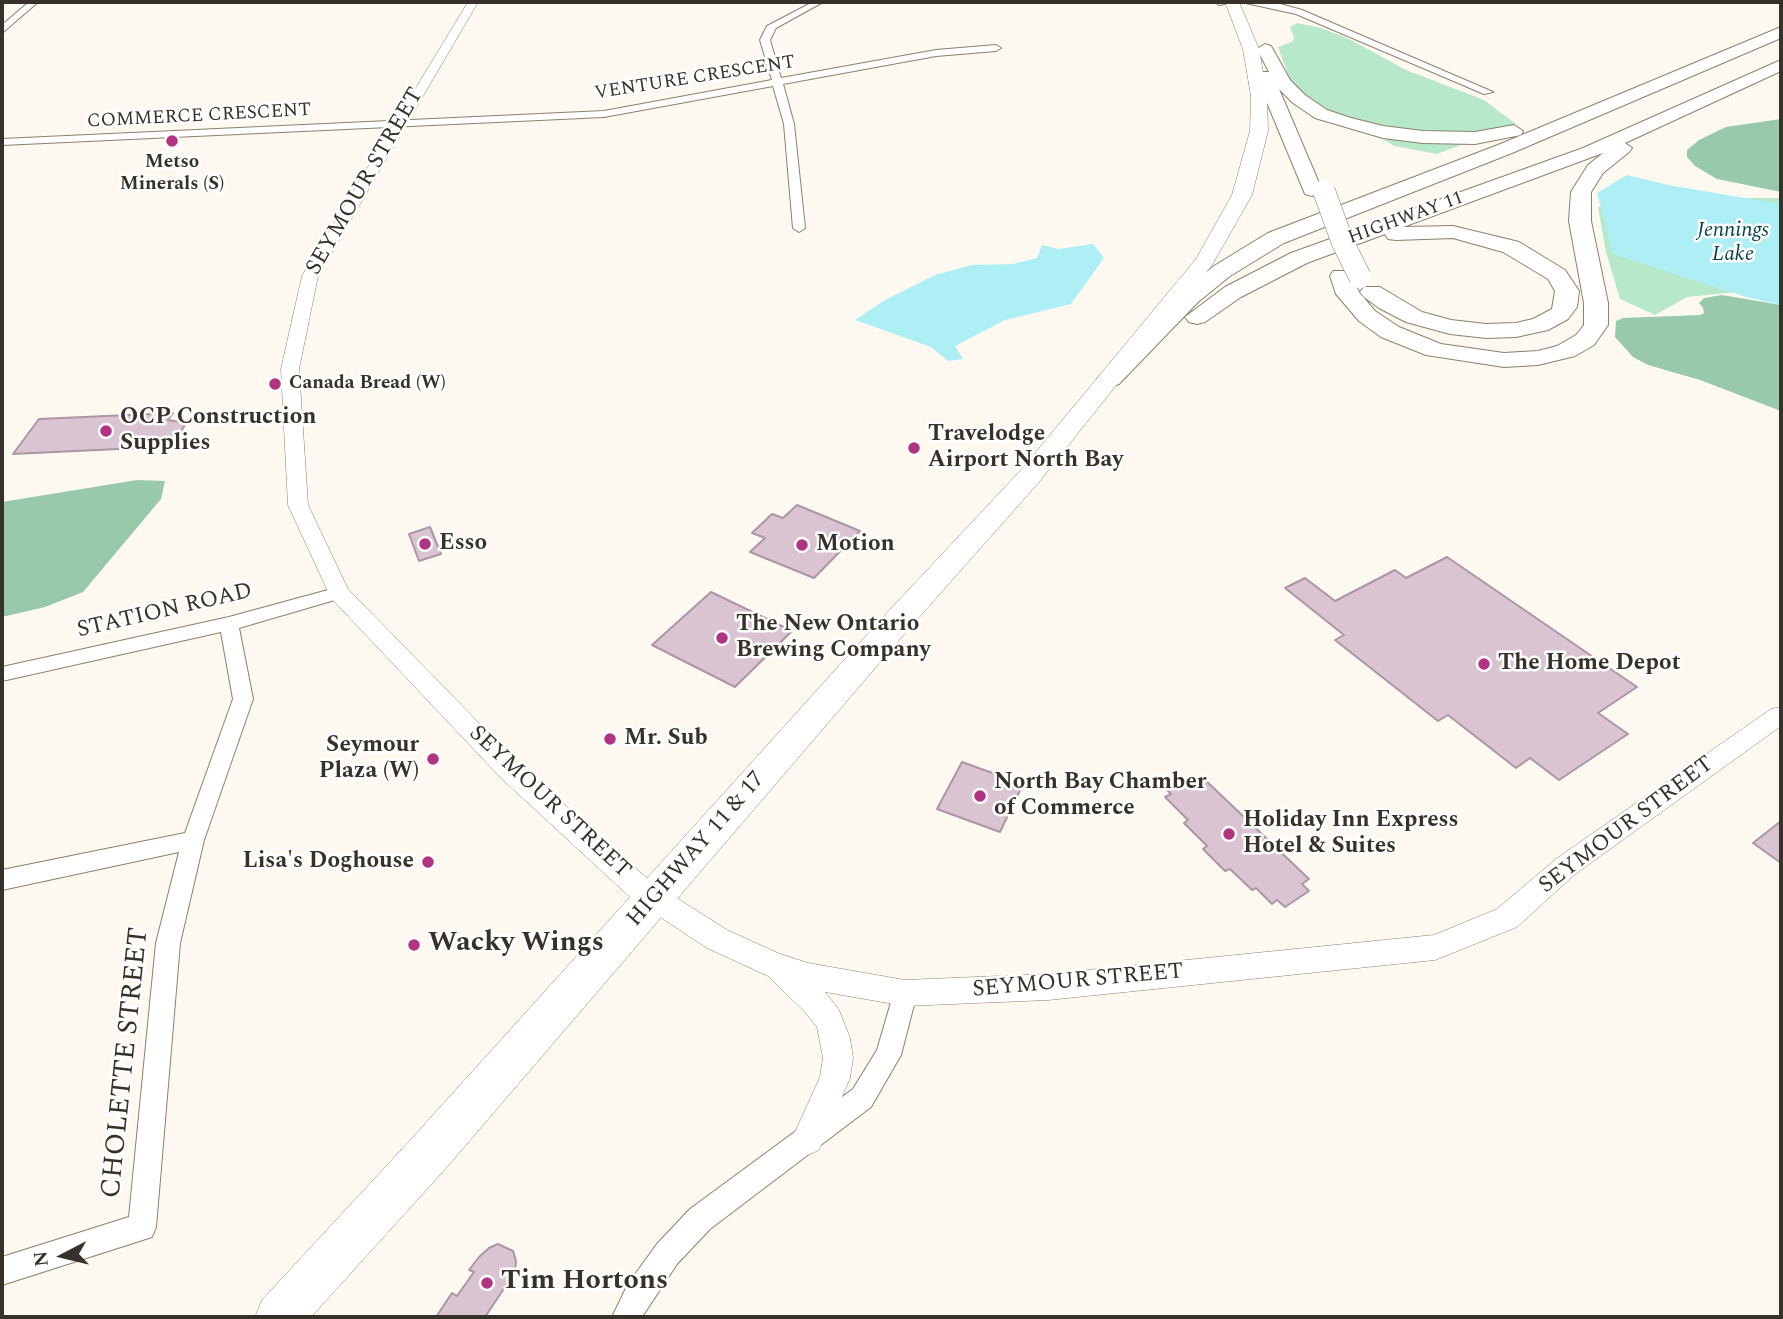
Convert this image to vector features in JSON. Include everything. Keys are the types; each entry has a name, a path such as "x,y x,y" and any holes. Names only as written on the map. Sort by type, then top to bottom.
{"highway":[{"path":"1117,382 1205,261 1242,195 1254,155 1259,119 1258,49 1245,2 1232,2 1258,49 1270,68 1318,190 1343,243 1350,277 1348,294 1367,316 1390,332 1435,350 1486,359 1522,359 1554,354 1577,346 1593,333 1597,316 1580,221 1579,205 1583,186 1606,159 1731,88"},
{"name":"HIGHWAY 11","path":"1068,433 1117,382 1190,297 1222,271 1276,239 1341,211 1505,149 1781,32"},
{"path":"1258,49 1283,83 1312,109 1355,126 1423,137 1475,138 1518,131 1683,75"},
{"name":"HIGHWAY 11","path":"1117,382 1183,328 1233,292 1299,258 1565,162 1781,65"},
{"path":"1233,292 1359,243 1397,234 1438,231 1484,239 1524,253 1556,275 1563,283 1567,299 1560,314 1540,325 1508,331 1468,329 1432,322 1400,311 1350,277"},
{"name":"HIGHWAY 11 & 17","path":"279,1317 431,1151 1068,433"}],"street":[{"path":"2,30 34,2"},
{"name":"SEYMOUR STREET","path":"472,2 310,276 290,369 298,505 339,593 510,771 653,899 718,939 774,965 808,976 905,993 1048,987 1434,947 1507,918 1565,867 1779,715"},
{"path":"799,228 789,124 765,40 772,26 819,2"},
{"path":"1219,2 1232,2"},
{"path":"1245,2 1273,5 1298,12 1488,92"},
{"name":"VENTURE CRESCENT","path":"397,125 604,114 936,53 996,48"},
{"name":"COMMERCE CRESCENT","path":"2,142 397,125"},
{"name":"STATION ROAD","path":"2,674 229,624 339,593"},
{"name":"CHOLETTE STREET","path":"2,1271 142,1227 168,943 193,839 243,699 229,624"},
{"path":"2,880 193,839"},
{"path":"774,965 814,1001 829,1020 835,1038 838,1058 835,1078 808,1139"},
{"path":"627,1317 638,1294 667,1254 700,1219 862,1098 888,1055 905,993"}],"green space":[{"path":"1297,23 1321,28 1349,39 1406,70 1484,100 1516,124 1437,154 1394,146 1365,127 1297,100 1278,47 1292,42 1294,38 1290,27"},
{"path":"1781,119 1781,192 1717,179 1695,166 1687,157 1687,150 1699,140 1726,127"},
{"name":"Jennings Lake","path":"1726,198 1781,198 1781,300 1737,292 1687,297 1655,315 1620,299 1606,252 1598,207"},
{"path":"1722,295 1781,305 1781,411 1700,380 1648,365 1633,357 1615,337 1616,321 1623,318 1700,315 1704,313 1699,303 1704,298"},
{"path":"137,480 165,481 161,499 83,592 45,607 2,617 2,502"}],"water":[{"name":"Jennings Lake","path":"1627,175 1668,185 1781,204 1781,305 1746,297 1613,254 1597,193"},
{"path":"1093,244 1104,258 1071,304 1005,320 955,346 963,359 948,361 931,347 855,320 885,300 935,275 972,265 1013,264 1037,258 1042,245 1058,249"}],"building":[{"name":"OCP Construction Supplies","path":"173,413 168,420 186,423 177,439 144,440 139,448 13,454 39,419"},
{"name":"Motion","path":"797,505 860,531 814,578 750,552 765,538 752,533 772,514 783,518"},
{"name":"Esso","path":"430,527 441,554 419,561 409,534"},
{"name":"The Home Depot","path":"1447,557 1637,687 1598,713 1628,734 1559,780 1530,758 1516,768 1448,715 1438,721 1335,640 1344,635 1285,588 1305,578 1335,601 1395,570 1406,578"},
{"name":"The New Ontario Brewing Company","path":"711,592 792,631 735,687 652,645"},
{"name":"North Bay Chamber of Commerce","path":"962,762 1023,784 1000,832 937,809"},
{"name":"Holiday Inn Express Hotel & Suites","path":"1201,776 1309,879 1302,884 1309,891 1285,907 1277,900 1272,904 1230,869 1225,871 1203,849 1207,846 1184,823 1188,820 1165,797 1171,794 1167,790 1191,777 1194,780"},
{"path":"1781,821 1781,863 1753,843"},
{"name":"Tim Hortons","path":"498,1244 513,1251 515,1272 485,1317 436,1317 452,1293 457,1296 474,1272 469,1270 479,1257"}],"place":[{"name":"Metso Minerals (S)","path":"172,141"},
{"name":"Canada Bread (W)","path":"275,384"},
{"name":"OCP Construction Supplies","path":"106,431"},
{"name":"Travelodge Airport North Bay","path":"914,448"},
{"name":"Esso","path":"425,544"},
{"name":"Motion","path":"802,545"},
{"name":"The New Ontario Brewing Company","path":"722,638"},
{"name":"The Home Depot","path":"1484,664"},
{"name":"Mr. Sub","path":"610,739"},
{"name":"Seymour Plaza (W)","path":"433,759"},
{"name":"North Bay Chamber of Commerce","path":"980,796"},
{"name":"Holiday Inn Express Hotel & Suites","path":"1229,834"},
{"name":"Lisa's Doghouse","path":"428,862"},
{"name":"Wacky Wings","path":"414,945"},
{"name":"Tim Hortons","path":"487,1283"}]}
